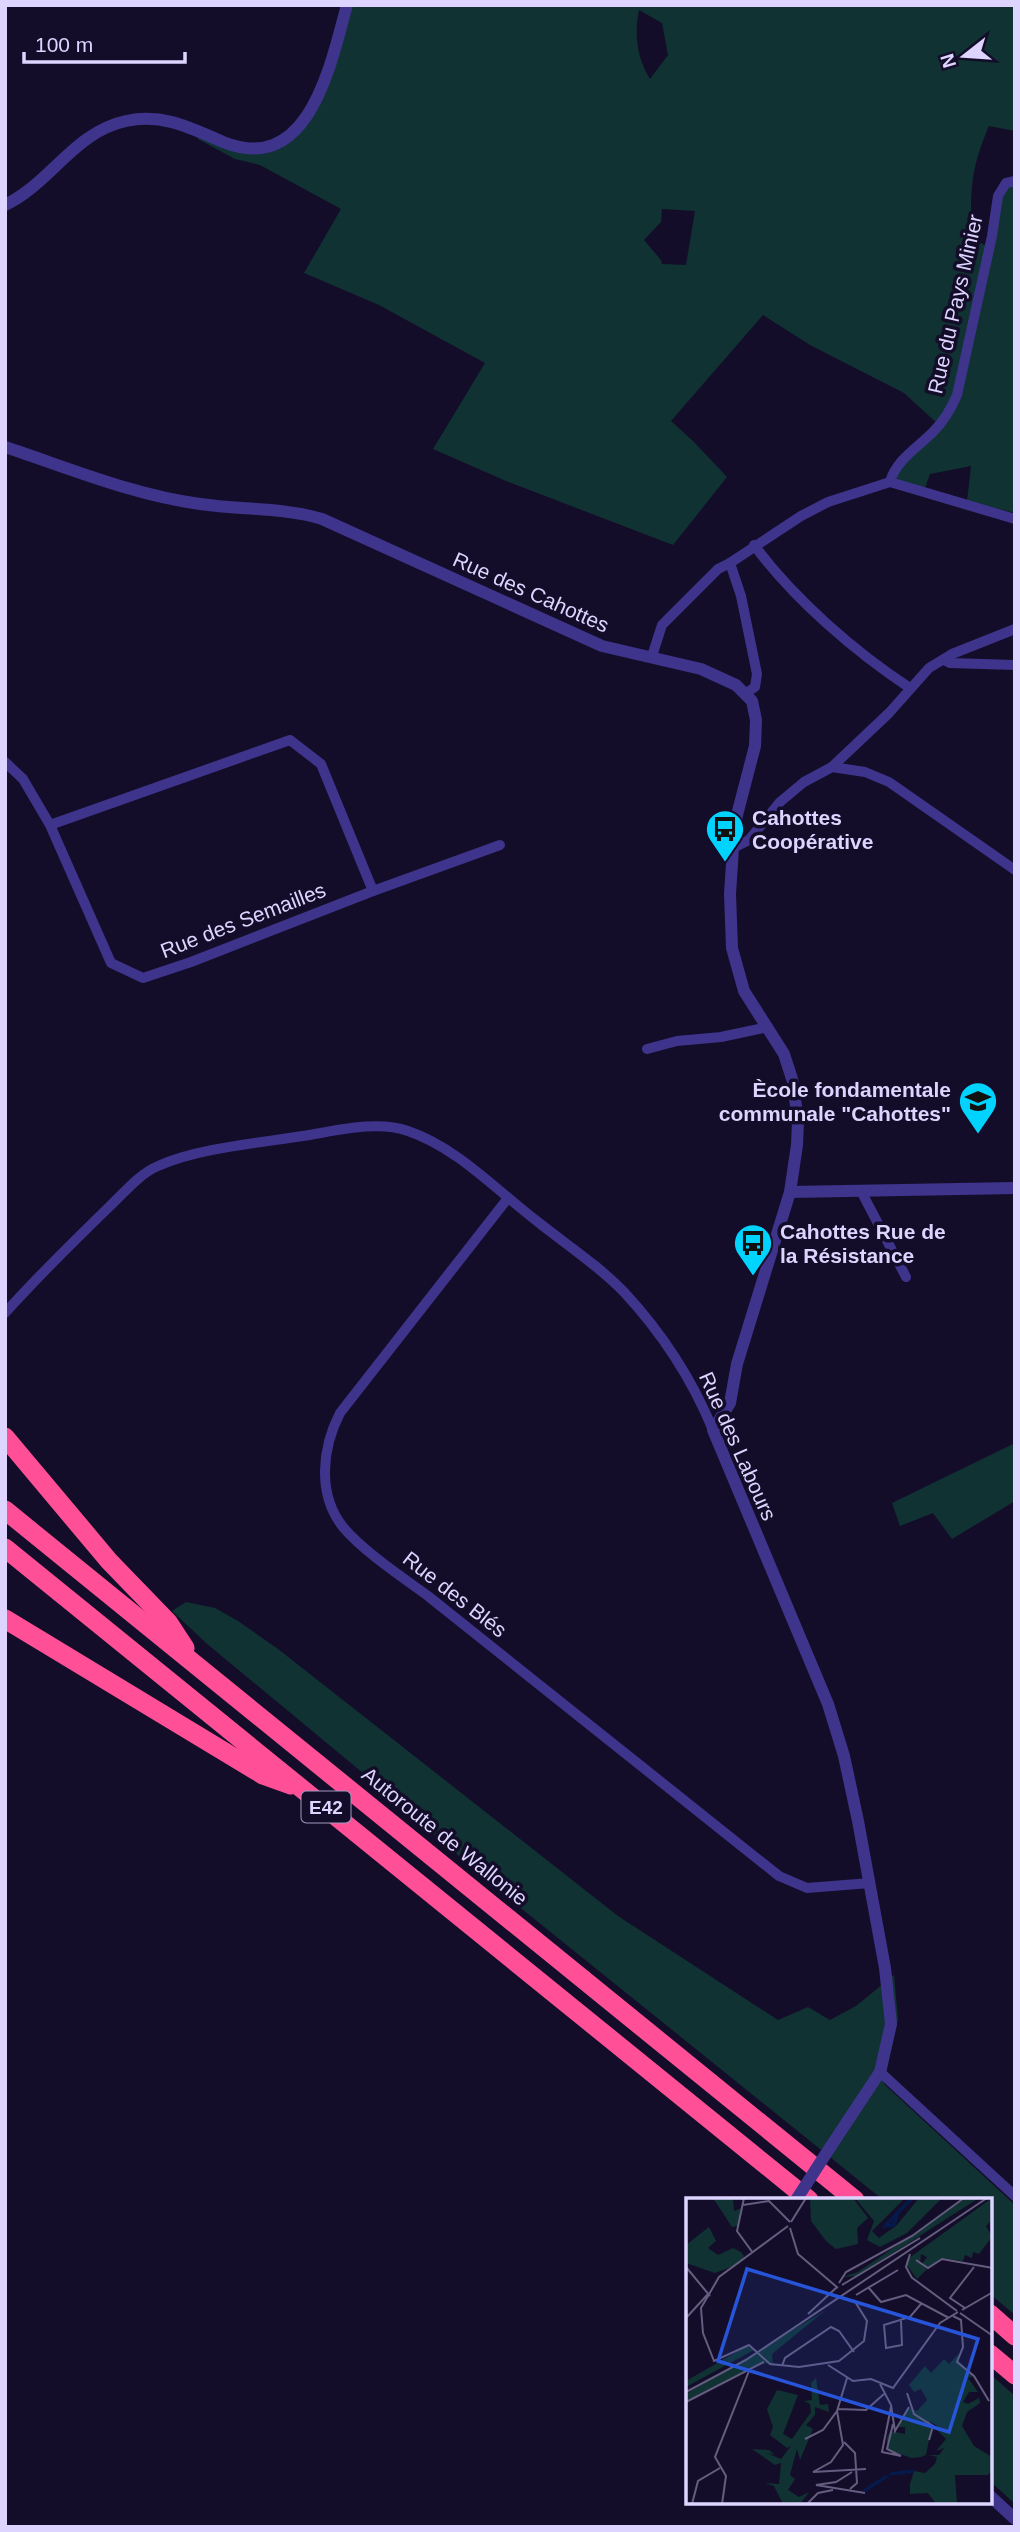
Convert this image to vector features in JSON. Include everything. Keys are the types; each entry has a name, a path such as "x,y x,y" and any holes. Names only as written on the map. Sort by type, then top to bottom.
{"highway":[{"path":"5,1437 109,1560 168,1622 195,1663"},
{"name":"Autoroute de Wallonie","path":"5,1510 853,2198"},
{"name":"E42","path":"5,1548 807,2198"},
{"path":"5,1619 263,1775 306,1791"},
{"path":"992,2316 1015,2336"},
{"path":"992,2356 1015,2375"}],"street":[{"path":"5,205 22,197 68,152 97,131 127,120 162,119 180,122 233,145 247,148 265,147 281,140 306,118 326,82 347,5"},
{"name":"Rue du Pays Minier","path":"890,482 901,461 932,433 951,408 957,394 992,236 998,196 1006,183 1015,181"},
{"name":"Rue des Cahottes","path":"5,447 132,489 199,504 286,510 321,519 602,646 701,669 736,685 745,694"},
{"path":"652,656 662,625 718,569 828,502 890,482 1015,519"},
{"path":"754,545 764,559 823,620 876,665 909,688"},
{"path":"713,1430 730,1403 737,1364 790,1192 797,1145 793,1082 784,1054 744,991 732,948 730,894 733,848 737,815 755,746 756,720 752,701 745,694 755,687 757,674 741,596 730,563"},
{"path":"733,848 750,840 780,802 804,782 832,766 889,713 929,667 952,654 1015,629"},
{"path":"944,660 950,663 1015,665"},
{"path":"50,825 290,740 321,764 373,891"},
{"name":"Rue des Semailles","path":"5,762 23,779 50,825 111,963 143,978 500,845"},
{"path":"832,766 865,772 889,782 1015,870"},
{"path":"648,1051 677,1041 721,1037 768,1027"},
{"name":"Rue des Labours","path":"5,1313 130,1187 155,1167 175,1159 345,1129 391,1128 405,1130 447,1151 594,1266 631,1300 691,1382 828,1704 844,1756 870,1883 885,1968 891,2024 880,2072 797,2198"},
{"path":"790,1192 1015,1188"},
{"path":"861,1191 906,1277"},
{"name":"Rue des Blés","path":"508,1198 340,1413 332,1429 326,1453 324,1479 331,1505 343,1526 388,1567 779,1876 807,1888 870,1883"},
{"path":"880,2072 1015,2196"},
{"path":"992,2498 1015,2519"}],"green space":[{"path":"347,5 1015,5 1015,131 989,126 975,169 971,208 972,239 989,247 998,196 1015,181 1015,513 967,501 971,466 930,474 925,488 898,482 896,474 939,425 904,393 810,345 763,315 671,421 727,477 673,545 506,481 433,449 485,363 379,305 304,273 341,209 260,165 235,159 198,139 199,131 265,147 306,118","holes":["639,10 662,23 668,55 650,79 638,46","662,209 695,211 686,265 662,264 644,240 661,222"]},
{"path":"1015,1443 1015,1501 952,1539 933,1513 900,1526 892,1503"},
{"path":"186,1602 215,1608 238,1621 278,1649 618,1916 778,2020 808,2007 830,2020 856,2006 894,1975 898,2019 884,2084 1015,2205 1015,2315 992,2296 992,2198 881,2198 496,1888 206,1643 172,1611"},
{"path":"992,2376 1015,2396 1015,2504 992,2483"}],"place":[{"name":"Cahottes Coopérative","path":"725,863"},
{"name":"Ècole fondamentale communale \"Cahottes\"","path":"978,1135"},
{"name":"Cahottes Rue de la Résistance","path":"753,1277"}]}
